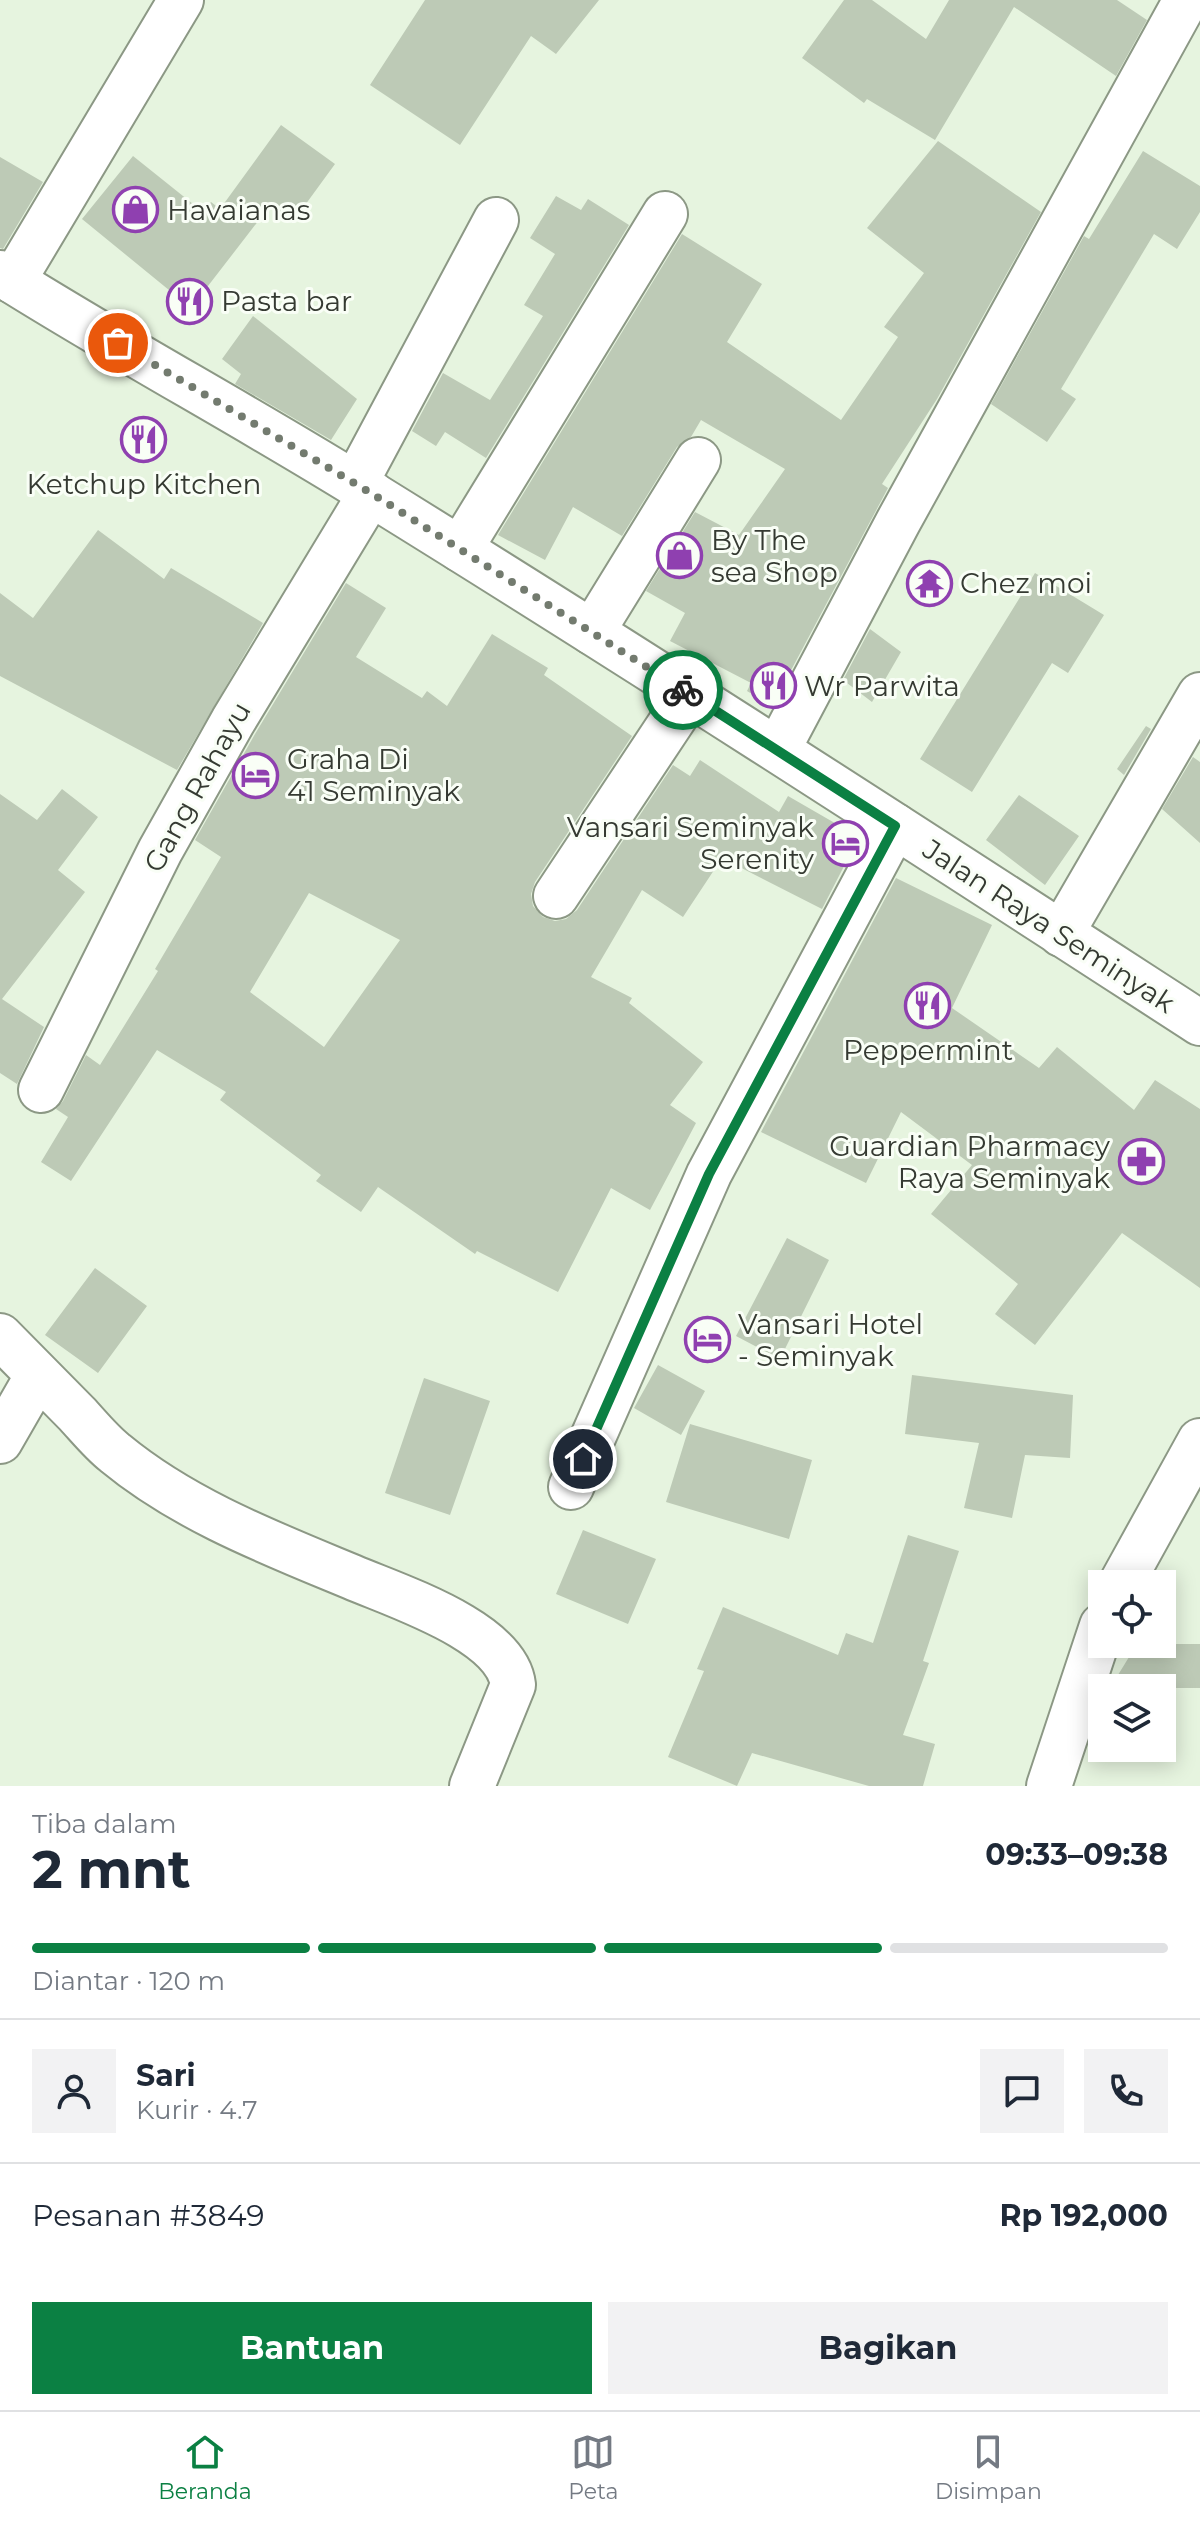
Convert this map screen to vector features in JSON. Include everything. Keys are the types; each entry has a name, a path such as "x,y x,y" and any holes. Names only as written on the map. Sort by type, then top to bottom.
{"street":[{"path":"6,277 181,0"},
{"path":"778,749 898,522 1186,0"},
{"path":"460,549 665,214"},
{"name":"Gang Rahayu","path":"41,1090 160,851 363,488 496,220"},
{"name":"Jalan Raya Seminyak","path":"6,277 363,488 778,749 1200,1023"},
{"path":"592,632 698,460"},
{"path":"556,896 690,694"},
{"path":"1061,934 1200,695"},
{"path":"571,1487 709,1174 895,826"},
{"path":"0,1336 114,1453 175,1496 267,1542 444,1616 489,1646 505,1662 513,1685 472,1786"},
{"path":"0,1441 38,1375"},
{"path":"1129,1570 1200,1441"},
{"path":"1049,1786 1091,1658"}],"building":[{"path":"425,0 599,0 556,54 531,36 460,145 370,85"},
{"path":"844,0 872,0 926,39 949,0 1117,0 1147,20 1116,76 1014,7 935,140 867,99 864,103 802,58"},
{"path":"281,125 335,164 292,223 269,207 191,308 82,219 133,156 203,212 211,202 220,209"},
{"path":"938,141 1041,212 937,399 882,484 888,488 772,706 747,691 751,683 670,641 685,613 646,591 695,512 739,535 785,469 701,420 691,437 677,447 622,536 573,507 545,560 498,535 682,234 762,284 727,342 841,420 898,337 884,327 924,273 867,228"},
{"path":"1143,151 1200,186 1200,212 1177,249 1154,234 1061,389 1076,399 1047,442 991,404 1084,236 1089,239"},
{"path":"0,157 43,182 3,249 0,248"},
{"path":"556,196 581,210 588,199 629,225 486,458 445,432 436,446 412,431 443,373 490,400 543,316 524,305 555,254 530,238"},
{"path":"253,316 357,399 331,440 235,384 241,374 222,359"},
{"path":"98,530 164,579 171,568 263,623 177,770 0,676 0,593 33,618"},
{"path":"1035,573 1104,615 1068,673 1052,663 972,792 920,759"},
{"path":"346,583 386,608 356,657 422,698 427,691 447,706 492,634 548,668 544,675 632,736 535,882 531,894 533,906 543,917 555,921 566,919 577,910 673,765 690,776 700,760 779,812 788,796 859,837 822,909 722,858 683,917 642,890 591,977 632,998 629,1003 703,1062 670,1105 696,1123 650,1210 611,1188 558,1292 477,1251 475,1254 378,1187 361,1212 316,1181 321,1175 220,1100 226,1092 157,1050 71,1181 41,1162 68,1117 56,1109 86,1055 100,1065 158,971 155,969 221,857 195,840","holes":["309,893 400,940 324,1047 250,992"]},
{"path":"870,629 901,652 872,702 843,680"},
{"path":"1146,726 1151,729 1124,775 1117,769"},
{"path":"1193,757 1200,762 1200,843 1162,809"},
{"path":"62,789 98,817 58,870 85,892 2,999 44,1027 17,1084 0,1073 0,794 37,820"},
{"path":"1019,795 1079,836 1045,885 986,840"},
{"path":"896,878 992,925 952,1008 1039,1068 1057,1047 1134,1110 1155,1080 1200,1109 1200,1288 1122,1233 1035,1345 995,1314 1018,1284 931,1214 972,1165 901,1112 866,1183 761,1132"},
{"path":"787,1238 829,1260 780,1359 736,1336"},
{"path":"95,1268 147,1306 98,1373 45,1335"},
{"path":"658,1365 705,1391 681,1435 634,1408"},
{"path":"912,1375 1073,1395 1070,1458 1025,1455 1012,1518 964,1508 979,1443 905,1434"},
{"path":"424,1378 490,1401 450,1515 385,1493"},
{"path":"690,1424 812,1460 789,1539 666,1502"},
{"path":"583,1530 656,1559 628,1624 556,1594"},
{"path":"908,1535 959,1551 923,1661 929,1663 903,1735 935,1744 923,1786 869,1786 752,1753 737,1786 668,1757 704,1671 697,1669 723,1607 838,1655 846,1633 873,1643"},
{"path":"1176,1644 1200,1644 1200,1688 1176,1688 1176,1674 1119,1674 1128,1658 1176,1658"}],"way so far":[{"path":"118,343 371,493 683,690"}],"place":[{"name":"Havaianas","path":"136,210"},
{"name":"Pasta bar","path":"190,301"},
{"name":"Ketchup Kitchen","path":"144,439"},
{"name":"By The sea Shop","path":"680,556"},
{"name":"Chez moi","path":"929,583"},
{"name":"Wr Parwita","path":"773,686"},
{"name":"Graha Di 41 Seminyak","path":"256,775"},
{"name":"Vansari Seminyak Serenity","path":"845,843"},
{"name":"Peppermint","path":"928,1006"},
{"name":"Guardian Pharmacy Raya Seminyak","path":"1141,1162"},
{"name":"Vansari Hotel - Seminyak","path":"707,1340"}],"route":[{"path":"583,1459 709,1174 895,826 683,690"}]}
